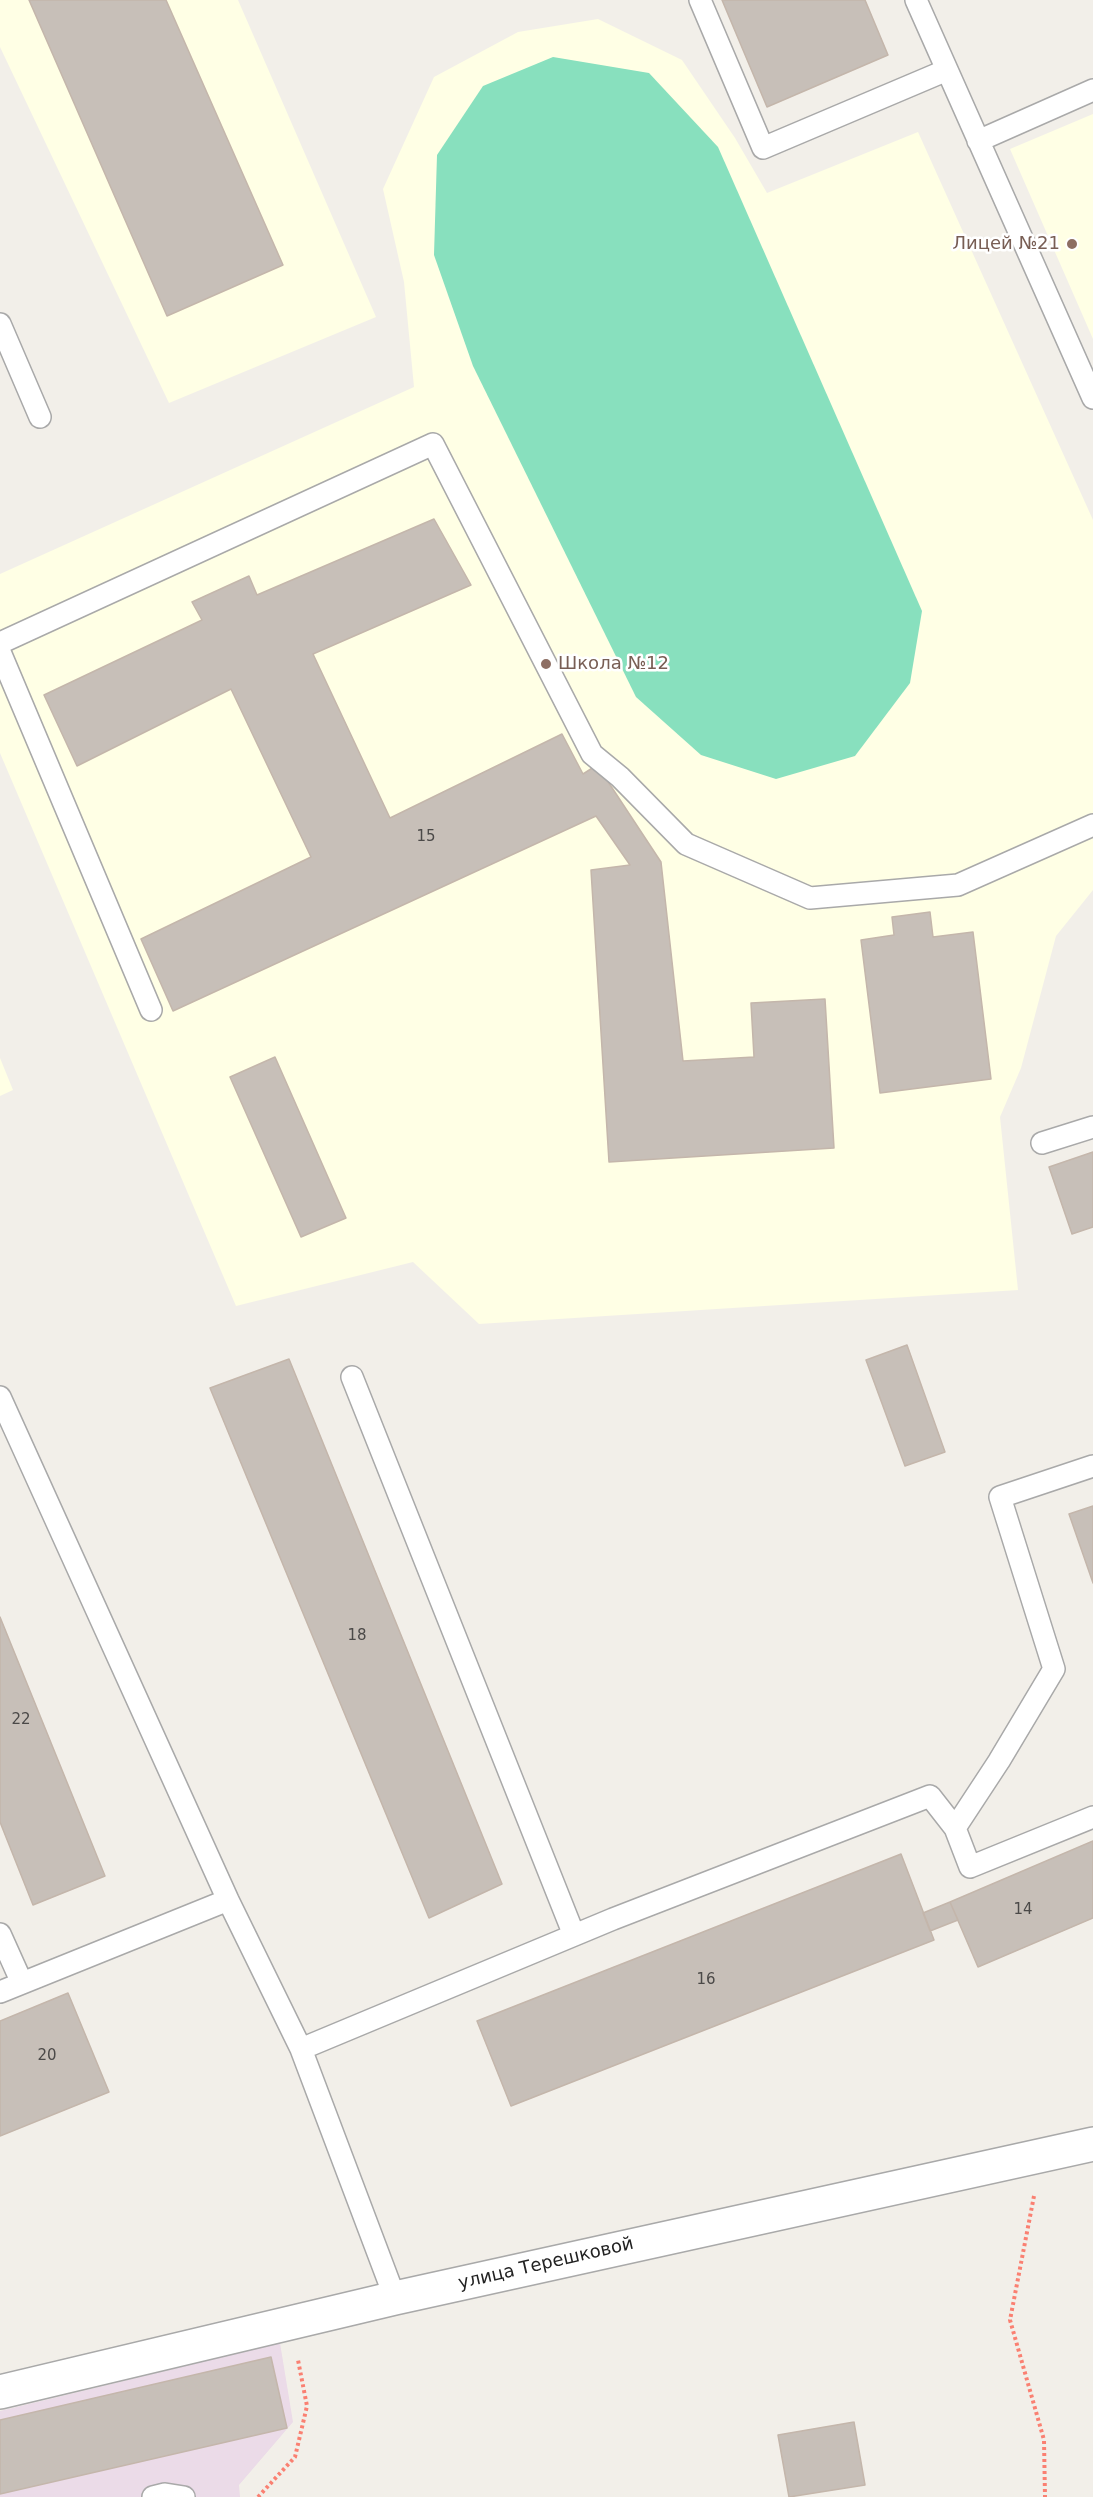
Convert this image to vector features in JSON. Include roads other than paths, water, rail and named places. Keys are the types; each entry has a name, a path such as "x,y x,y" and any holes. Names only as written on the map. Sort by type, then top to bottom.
{"street":[{"name":"улица Терешковой","path":"0,2392 395,2298 1093,2144"}],"lane":[{"path":"700,0 763,148 946,70"},
{"path":"916,0 1093,398"},
{"path":"978,141 1093,90"},
{"path":"0,324 40,417"},
{"path":"0,643 433,444 592,754 620,777 686,844 810,898 958,885 1093,825"},
{"path":"0,652 151,1010"},
{"path":"1042,1143 1093,1127"},
{"path":"352,1377 574,1935"},
{"path":"0,1397 228,1900 301,2049 395,2298"},
{"path":"955,1828 999,1761 1054,1669 1000,1497 1093,1466"},
{"path":"301,2049 574,1935 930,1796 955,1828 970,1867 1093,1817"},
{"path":"0,1992 228,1900"},
{"path":"0,1934 22,1983"},
{"path":"153,2497 165,2494 184,2497"}],"place":[{"name":"Лицей №21","path":"1072,244"},
{"name":"Школа №12","path":"546,664"}]}
